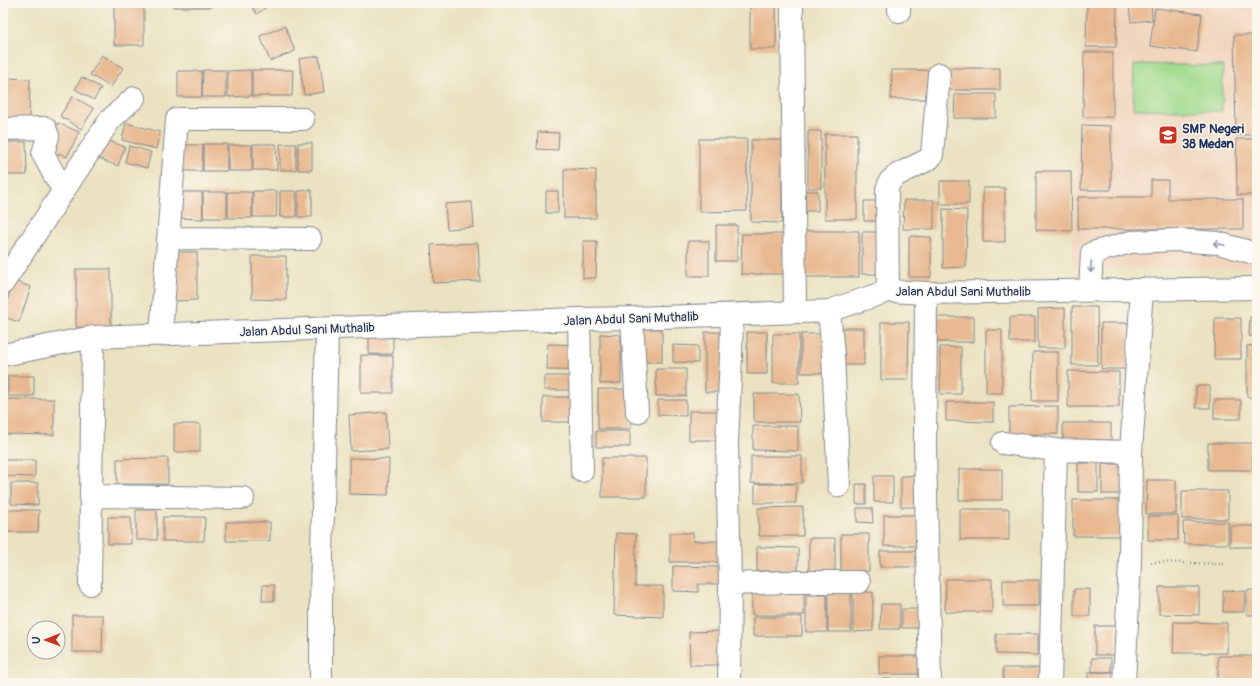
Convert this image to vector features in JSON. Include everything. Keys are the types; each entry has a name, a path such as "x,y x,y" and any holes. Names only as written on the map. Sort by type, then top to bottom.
{"street":[{"path":"792,3 795,312"},
{"path":"888,291 887,189 890,181 897,175 929,159 932,154 939,74"},
{"path":"3,283 60,184 110,120 134,98"},
{"path":"161,335 176,119 304,119"},
{"path":"3,129 45,128 48,136 43,154 60,184"},
{"path":"168,238 310,239"},
{"path":"1090,290 1092,253 1131,242 1176,240 1218,243 1257,254"},
{"name":"Jalan Abdul Sani Muthalib","path":"3,355 93,337 829,311 888,291 926,293 1257,288"},
{"path":"1124,683 1130,562 1131,452 1142,289"},
{"path":"926,293 925,447 930,683"},
{"path":"829,311 833,355 839,486"},
{"path":"729,683 730,584 726,442 732,314"},
{"path":"632,318 637,412"},
{"path":"579,319 582,471"},
{"path":"320,683 327,329"},
{"path":"90,584 93,337"},
{"path":"1003,443 1056,450 1131,452"},
{"path":"1050,683 1056,450"},
{"path":"91,496 243,498"},
{"path":"730,584 859,582"}],"path":[{"path":"1130,562 1224,564"}],"shaded area":[{"name":"SMP Negeri 38 Medan","path":"1085,3 1257,3 1257,268 1072,268"}],"green space":[{"path":"1134,64 1223,66 1222,111 1133,109"}],"building":[{"path":"114,3 144,3 144,45 114,45"},
{"path":"173,3 212,3 212,7 173,7"},
{"path":"255,3 268,3 269,5 257,14 251,6"},
{"path":"750,3 776,3 776,49 750,49"},
{"path":"1151,3 1152,20 1131,22 1129,4"},
{"path":"1087,4 1117,4 1116,47 1086,47"},
{"path":"1155,8 1202,14 1197,52 1150,46"},
{"path":"285,26 295,51 270,61 260,36"},
{"path":"1234,35 1257,35 1257,135 1236,135"},
{"path":"1084,52 1113,52 1113,117 1083,117"},
{"path":"102,55 123,68 111,87 90,75"},
{"path":"319,56 324,92 304,95 299,59"},
{"path":"949,68 1000,68 1000,90 949,90"},
{"path":"203,70 226,70 226,97 202,97"},
{"path":"251,70 251,96 228,97 228,71"},
{"path":"252,70 293,70 292,96 252,96"},
{"path":"892,70 932,70 932,99 891,99"},
{"path":"178,71 202,71 202,97 178,97"},
{"path":"82,77 101,88 94,100 75,89"},
{"path":"3,78 30,79 29,121 3,120"},
{"path":"955,94 996,94 996,118 954,118"},
{"path":"73,96 94,109 81,129 60,116"},
{"path":"58,123 79,132 67,157 59,153 56,158 44,152"},
{"path":"126,123 160,132 156,149 122,140"},
{"path":"1082,125 1111,126 1111,190 1081,190"},
{"path":"808,131 821,131 821,188 808,188"},
{"path":"538,132 559,133 558,150 537,149"},
{"path":"825,134 857,134 857,219 825,219"},
{"path":"101,138 125,147 118,166 94,157"},
{"path":"699,139 747,139 747,211 699,212"},
{"path":"1236,139 1257,139 1257,195 1237,195"},
{"path":"751,140 782,140 782,223 751,222"},
{"path":"3,142 26,142 27,175 3,175"},
{"path":"298,143 312,143 312,170 298,170"},
{"path":"203,144 227,144 227,171 203,171"},
{"path":"253,144 276,144 277,170 253,170"},
{"path":"280,144 296,144 296,170 280,170"},
{"path":"179,145 203,145 202,171 179,171"},
{"path":"228,145 252,145 252,171 228,171"},
{"path":"129,146 151,152 147,168 125,162"},
{"path":"564,169 596,170 596,218 564,218"},
{"path":"1036,171 1071,171 1072,231 1036,230"},
{"path":"1151,180 1168,180 1168,199 1243,199 1243,229 1078,229 1078,197 1151,197"},
{"path":"940,181 969,181 969,204 940,204"},
{"path":"983,188 1005,188 1005,242 983,242"},
{"path":"312,190 312,217 298,217 298,191"},
{"path":"253,191 277,191 276,217 253,217"},
{"path":"280,191 296,191 296,217 280,217"},
{"path":"546,191 558,191 558,213 546,213"},
{"path":"804,191 818,191 818,211 804,211"},
{"path":"179,192 202,192 203,219 179,218"},
{"path":"203,192 227,192 227,218 203,218"},
{"path":"228,192 252,192 252,218 228,218"},
{"path":"904,200 934,200 934,229 903,229"},
{"path":"864,201 882,201 882,221 864,221"},
{"path":"472,202 474,227 447,229 445,204"},
{"path":"943,209 967,210 966,267 943,268"},
{"path":"716,225 737,225 737,261 716,261"},
{"path":"800,231 859,231 859,277 800,277"},
{"path":"862,232 879,232 879,274 862,274"},
{"path":"742,234 790,234 790,274 741,274"},
{"path":"909,236 931,237 931,277 909,277"},
{"path":"583,241 597,241 596,278 583,278"},
{"path":"688,241 709,241 709,276 688,276"},
{"path":"478,243 480,281 433,283 431,245"},
{"path":"174,252 197,252 197,300 174,301"},
{"path":"3,254 9,257 3,273"},
{"path":"252,256 286,256 286,300 252,299"},
{"path":"76,269 111,269 111,327 76,327"},
{"path":"14,281 31,287 19,322 3,317 3,312"},
{"path":"1072,307 1097,307 1098,365 1072,365"},
{"path":"1065,308 1065,348 1038,348 1038,309"},
{"path":"937,317 974,317 974,342 937,342"},
{"path":"1010,317 1035,317 1035,342 1010,342"},
{"path":"1250,317 1257,317 1257,336 1249,336"},
{"path":"1215,318 1241,318 1241,359 1214,359"},
{"path":"881,322 909,322 908,380 881,380"},
{"path":"1101,323 1128,323 1128,369 1101,369"},
{"path":"841,328 864,328 864,365 841,365"},
{"path":"640,329 662,329 662,362 640,362"},
{"path":"986,330 1002,330 1002,393 986,393"},
{"path":"369,332 393,332 393,354 369,354"},
{"path":"705,332 727,332 727,392 705,392"},
{"path":"747,332 767,332 767,374 747,374"},
{"path":"600,334 621,335 621,383 600,384"},
{"path":"773,334 799,334 799,383 773,383"},
{"path":"801,334 828,334 828,373 801,373"},
{"path":"548,344 578,345 578,370 547,370"},
{"path":"673,345 698,346 698,363 673,362"},
{"path":"1257,345 1257,397 1247,397 1247,346"},
{"path":"940,347 961,347 961,394 940,394"},
{"path":"1033,352 1058,352 1058,401 1032,401"},
{"path":"361,355 393,356 393,393 361,393"},
{"path":"656,369 686,369 686,396 656,396"},
{"path":"1068,371 1119,372 1119,407 1068,407"},
{"path":"8,376 34,376 34,396 8,396"},
{"path":"544,376 579,376 579,390 544,390"},
{"path":"1196,386 1210,386 1210,408 1196,408"},
{"path":"598,389 631,389 631,429 598,429"},
{"path":"754,394 799,394 800,422 754,422"},
{"path":"543,397 579,397 579,422 543,422"},
{"path":"3,399 54,399 54,435 3,434"},
{"path":"658,400 686,400 686,416 658,415"},
{"path":"1214,400 1241,400 1241,419 1214,419"},
{"path":"946,402 993,402 993,422 946,421"},
{"path":"1058,406 1058,434 1009,434 1009,407"},
{"path":"689,411 721,411 721,440 689,440"},
{"path":"386,412 388,449 351,451 349,415"},
{"path":"1063,423 1111,423 1111,440 1063,440"},
{"path":"174,424 200,424 200,452 174,452"},
{"path":"753,426 798,426 798,451 753,450"},
{"path":"596,431 630,431 630,447 596,447"},
{"path":"1208,443 1253,443 1253,470 1208,470"},
{"path":"751,456 802,456 802,483 751,483"},
{"path":"168,458 168,484 117,484 117,459"},
{"path":"349,458 389,459 388,495 349,494"},
{"path":"602,458 646,458 646,497 602,497"},
{"path":"4,460 35,460 35,477 4,476"},
{"path":"1078,463 1098,463 1098,492 1078,492"},
{"path":"1102,464 1126,464 1126,494 1102,494"},
{"path":"959,469 1002,469 1002,500 959,500"},
{"path":"925,475 925,507 901,507 901,476"},
{"path":"874,476 893,476 893,502 874,502"},
{"path":"1147,480 1176,480 1176,514 1146,514"},
{"path":"11,483 38,483 38,505 11,504"},
{"path":"755,484 796,484 796,503 755,503"},
{"path":"856,484 866,484 866,504 856,504"},
{"path":"1182,491 1228,491 1228,519 1182,519"},
{"path":"1073,500 1124,500 1124,536 1073,536"},
{"path":"803,507 803,536 759,536 758,508"},
{"path":"857,508 872,508 873,523 857,522"},
{"path":"960,509 1009,509 1009,540 960,540"},
{"path":"3,510 39,510 38,532 3,532"},
{"path":"136,510 157,510 157,540 136,540"},
{"path":"884,515 918,515 918,546 884,546"},
{"path":"1148,516 1178,516 1178,540 1148,540"},
{"path":"108,517 131,517 131,544 108,544"},
{"path":"163,517 205,517 204,541 163,541"},
{"path":"226,522 270,522 270,541 226,541"},
{"path":"1183,522 1228,522 1228,544 1184,544"},
{"path":"1230,526 1257,526 1257,547 1230,547"},
{"path":"616,533 636,534 635,586 663,586 663,617 614,615"},
{"path":"670,533 693,533 693,541 720,541 721,562 670,562"},
{"path":"841,534 869,534 869,571 841,571"},
{"path":"809,538 835,538 835,572 809,572"},
{"path":"757,547 798,548 798,571 757,571"},
{"path":"880,551 917,551 917,567 880,567"},
{"path":"673,566 720,567 719,584 698,584 698,592 673,591"},
{"path":"946,579 992,579 992,612 945,612"},
{"path":"1003,580 1039,580 1039,606 1003,606"},
{"path":"263,585 274,585 274,601 262,601"},
{"path":"1159,587 1199,587 1199,615 1159,614"},
{"path":"1074,589 1090,589 1090,616 1074,616"},
{"path":"1223,590 1245,591 1244,612 1223,612"},
{"path":"1247,590 1257,590 1257,615 1247,615"},
{"path":"752,591 804,592 804,615 752,615"},
{"path":"853,592 873,592 873,631 853,632"},
{"path":"828,593 851,593 851,632 828,632"},
{"path":"806,595 827,595 827,632 806,632"},
{"path":"881,604 900,604 900,629 880,629"},
{"path":"902,609 925,609 925,628 902,628"},
{"path":"72,615 103,615 102,652 72,652"},
{"path":"753,617 802,617 802,636 753,636"},
{"path":"1174,622 1227,623 1227,653 1173,653"},
{"path":"1095,626 1116,626 1116,655 1095,655"},
{"path":"720,631 720,665 690,665 689,632"},
{"path":"996,634 1038,634 1038,655 996,654"},
{"path":"879,656 928,656 928,674 879,674"},
{"path":"1218,656 1257,656 1257,679 1218,679"},
{"path":"1092,658 1111,658 1111,672 1092,672"},
{"path":"1003,668 1042,668 1042,683 1003,683"},
{"path":"1088,672 1118,672 1118,683 1088,683"},
{"path":"876,679 927,679 927,683 876,683"}],"place":[{"name":"SMP Negeri 38 Medan","path":"1168,135"}]}
